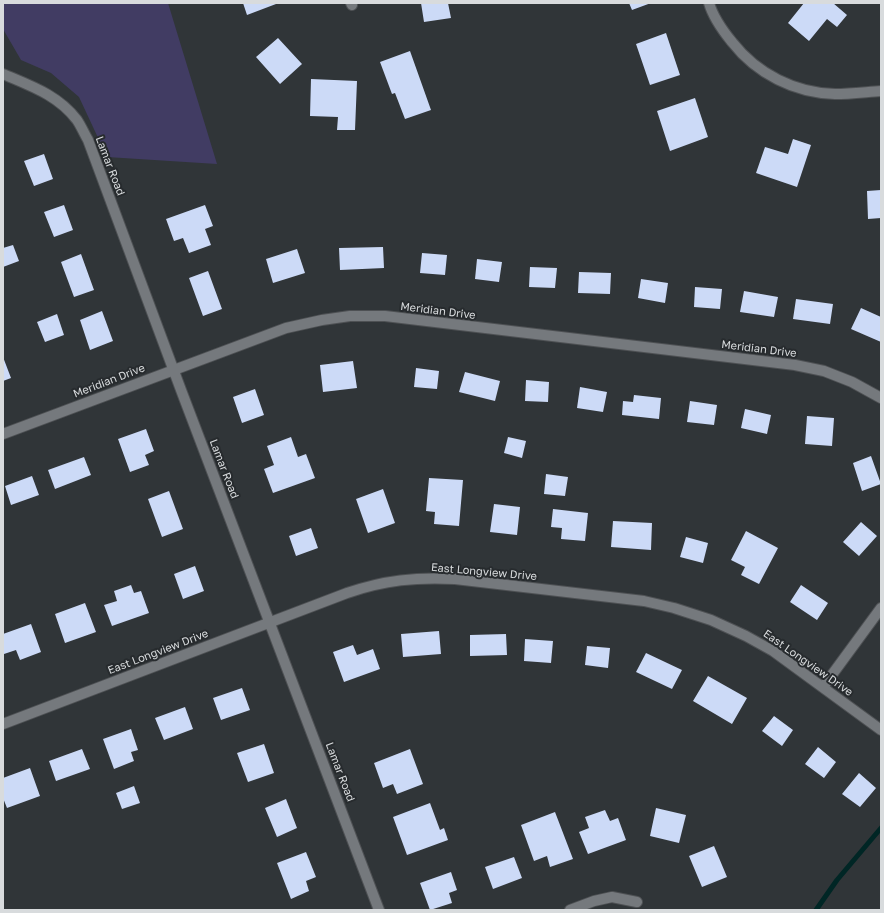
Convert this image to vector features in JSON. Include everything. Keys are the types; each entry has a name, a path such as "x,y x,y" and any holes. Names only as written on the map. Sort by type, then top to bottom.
{"street":[{"path":"709,3 722,29 737,49 755,66 776,80 798,88 817,92 836,94 881,92"},
{"name":"Lamar Road","path":"3,74 43,91 62,103 78,122 88,140 379,910"},
{"name":"Meridian Drive","path":"3,434 266,336 302,324 350,316 385,316 795,365 831,374 852,382 881,398"},
{"name":"East Longview Drive","path":"3,724 359,589 394,580 413,578 455,579 636,600 681,610 711,620 746,636 773,651 881,730"},
{"path":"823,687 881,608"},
{"path":"570,910 594,901 612,897 637,902"}],"shaded area":[{"path":"3,3 168,3 217,164 107,157 79,97 51,73 21,60 3,29"}],"building":[{"path":"243,3 276,3 276,4 247,15"},
{"path":"421,3 448,3 451,18 424,22"},
{"path":"629,3 651,3 632,10"},
{"path":"804,3 833,3 847,15 837,27 827,19 809,41 788,23"},
{"path":"666,33 680,75 650,85 636,44"},
{"path":"278,38 302,64 280,84 256,57"},
{"path":"410,51 431,110 405,119 395,93 392,94 380,62"},
{"path":"311,79 357,81 355,130 337,130 338,117 310,116"},
{"path":"695,98 708,137 670,151 657,111"},
{"path":"793,139 811,145 797,187 756,173 765,147 788,154"},
{"path":"44,154 53,179 34,186 24,161"},
{"path":"881,190 881,218 868,219 867,191"},
{"path":"64,205 73,230 54,237 44,212"},
{"path":"205,205 213,226 205,229 211,245 189,253 183,238 174,241 166,219"},
{"path":"13,245 19,261 3,267 3,248"},
{"path":"383,247 384,268 340,270 339,248"},
{"path":"297,249 305,273 273,283 266,259"},
{"path":"422,253 447,255 445,275 420,273"},
{"path":"81,254 94,290 74,297 61,262"},
{"path":"477,259 502,262 499,282 475,279"},
{"path":"530,267 557,268 555,288 529,287"},
{"path":"208,271 222,309 203,316 189,278"},
{"path":"579,272 611,273 610,294 578,293"},
{"path":"641,279 668,283 665,303 638,298"},
{"path":"695,287 722,289 720,309 694,307"},
{"path":"744,291 778,297 774,317 740,312"},
{"path":"796,299 833,304 830,324 793,319"},
{"path":"861,308 881,317 881,342 851,329"},
{"path":"102,311 113,341 90,350 80,320"},
{"path":"57,314 64,335 45,342 37,322"},
{"path":"3,357 11,378 3,381"},
{"path":"353,361 357,388 323,392 320,365"},
{"path":"416,368 439,371 437,389 414,387"},
{"path":"465,372 500,381 495,401 459,392"},
{"path":"526,380 549,382 548,402 525,401"},
{"path":"580,387 607,392 603,412 577,408"},
{"path":"255,389 264,415 242,423 233,397"},
{"path":"634,395 661,398 659,419 622,415 623,401 633,402"},
{"path":"690,401 717,405 714,425 687,422"},
{"path":"745,409 771,415 767,434 741,428"},
{"path":"807,416 834,418 832,446 805,444"},
{"path":"146,429 154,451 145,455 149,465 130,472 118,439"},
{"path":"291,437 298,457 306,454 315,478 273,493 264,469 274,465 267,446"},
{"path":"508,437 526,441 522,458 504,453"},
{"path":"871,456 881,484 862,491 853,463"},
{"path":"84,457 91,475 55,489 48,470"},
{"path":"546,474 568,477 565,496 544,494"},
{"path":"32,476 39,495 11,505 5,486"},
{"path":"429,478 463,480 459,526 434,524 435,512 426,511"},
{"path":"383,489 395,523 368,533 356,499"},
{"path":"169,491 183,529 162,537 148,499"},
{"path":"494,504 520,507 517,535 490,532"},
{"path":"553,509 588,513 585,541 561,539 562,528 551,527"},
{"path":"613,521 652,523 651,550 611,547"},
{"path":"861,522 877,536 859,556 843,542"},
{"path":"311,528 318,548 296,556 289,536"},
{"path":"746,531 778,548 759,584 741,575 745,567 731,560"},
{"path":"686,537 708,543 703,563 680,557"},
{"path":"195,566 204,591 183,599 174,574"},
{"path":"131,585 134,593 141,591 149,613 112,626 104,605 117,601 114,591"},
{"path":"801,585 828,603 817,620 790,602"},
{"path":"85,603 96,632 65,643 55,614"},
{"path":"31,624 41,652 20,660 16,650 4,654 3,634"},
{"path":"439,631 441,654 403,657 401,634"},
{"path":"506,634 507,655 470,656 470,635"},
{"path":"525,639 553,641 551,663 524,661"},
{"path":"353,645 357,655 373,649 380,669 344,682 333,652"},
{"path":"587,646 610,648 608,668 585,665"},
{"path":"646,653 682,670 672,689 636,672"},
{"path":"708,676 747,698 732,724 693,701"},
{"path":"242,688 250,710 221,720 213,698"},
{"path":"185,707 193,729 164,740 155,718"},
{"path":"774,716 793,730 782,746 762,731"},
{"path":"131,729 138,750 131,752 134,761 114,769 103,739"},
{"path":"264,744 274,773 248,782 237,753"},
{"path":"818,747 836,762 824,778 805,764"},
{"path":"82,749 90,769 56,781 49,761"},
{"path":"410,749 423,784 397,794 393,784 383,788 374,763"},
{"path":"30,768 40,796 7,808 3,798 3,778"},
{"path":"859,773 876,788 860,807 842,794"},
{"path":"134,786 140,803 122,809 116,793"},
{"path":"286,799 297,828 277,837 265,808"},
{"path":"430,803 440,830 444,828 448,840 407,855 393,817"},
{"path":"656,808 686,815 679,843 650,836"},
{"path":"605,810 610,821 618,818 626,840 588,854 579,832 589,828 585,817"},
{"path":"555,812 573,859 550,867 547,856 534,861 521,825"},
{"path":"714,846 727,877 702,887 689,856"},
{"path":"306,852 316,877 306,881 309,891 291,899 277,863"},
{"path":"514,857 522,878 493,889 485,867"},
{"path":"451,872 457,890 449,893 452,903 430,910 420,883"}],"waterway":[{"path":"816,910 837,880 881,828"}]}
